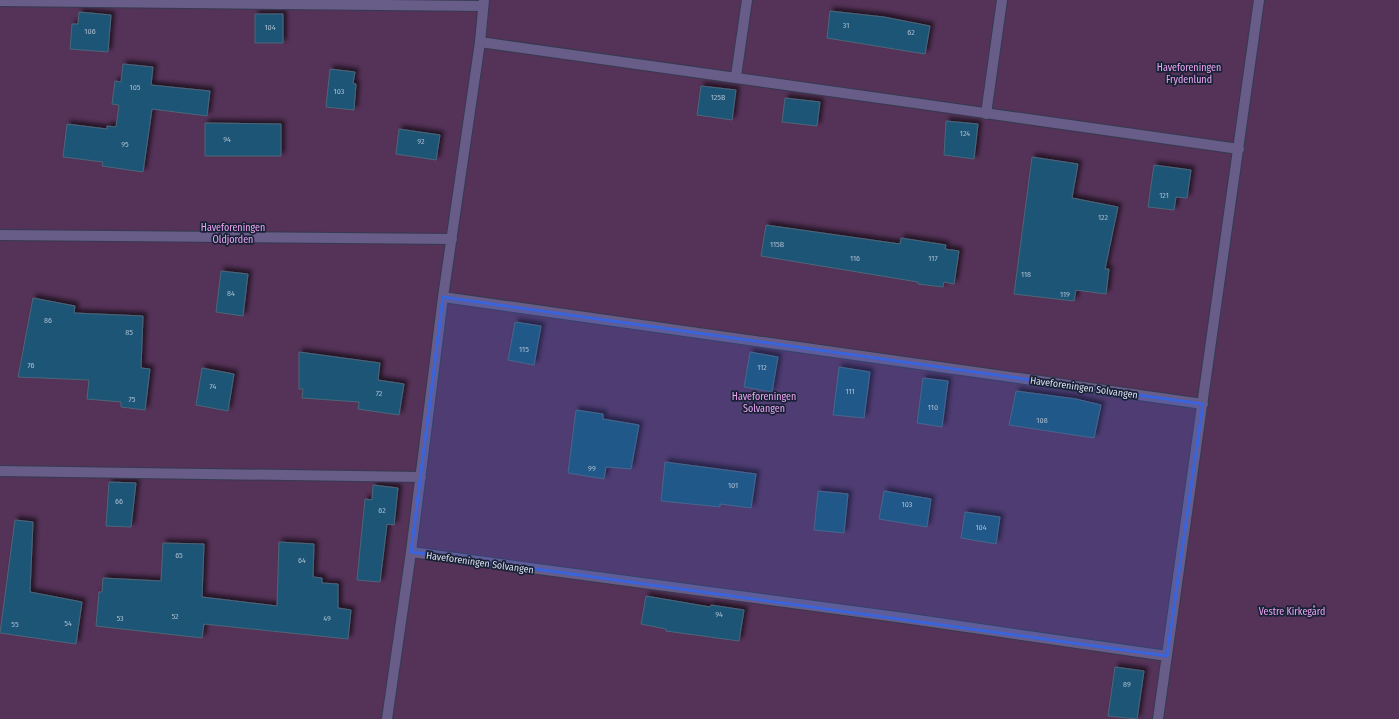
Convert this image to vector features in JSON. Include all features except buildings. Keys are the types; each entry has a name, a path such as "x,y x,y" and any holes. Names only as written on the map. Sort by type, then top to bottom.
{"street":[{"path":"472,0 483,3"},
{"path":"736,76 747,0"},
{"path":"986,114 1002,0"},
{"path":"1158,719 1259,0"},
{"path":"0,1 483,3"},
{"path":"387,719 421,477 443,297 480,42 483,3"},
{"path":"480,42 736,76 986,114 1239,149"},
{"path":"0,235 452,239"},
{"name":"Haveforeningen Solvangen","path":"443,297 1203,404"},
{"path":"0,470 421,477"},
{"name":"Haveforeningen Solvangen","path":"411,552 896,617 1168,656"}],"highlighted area":[{"path":"443,297 1203,404 1167,656 411,552"}],"green space":[{"path":"0,0 1399,0 1399,719 0,719"}],"park label":[{"name":"Haveforeningen Frydenlund","path":"1189,72"},
{"name":"Haveforeningen Oldjorden","path":"233,232"},
{"name":"Vestre Kirkegård","path":"1292,611"}]}
